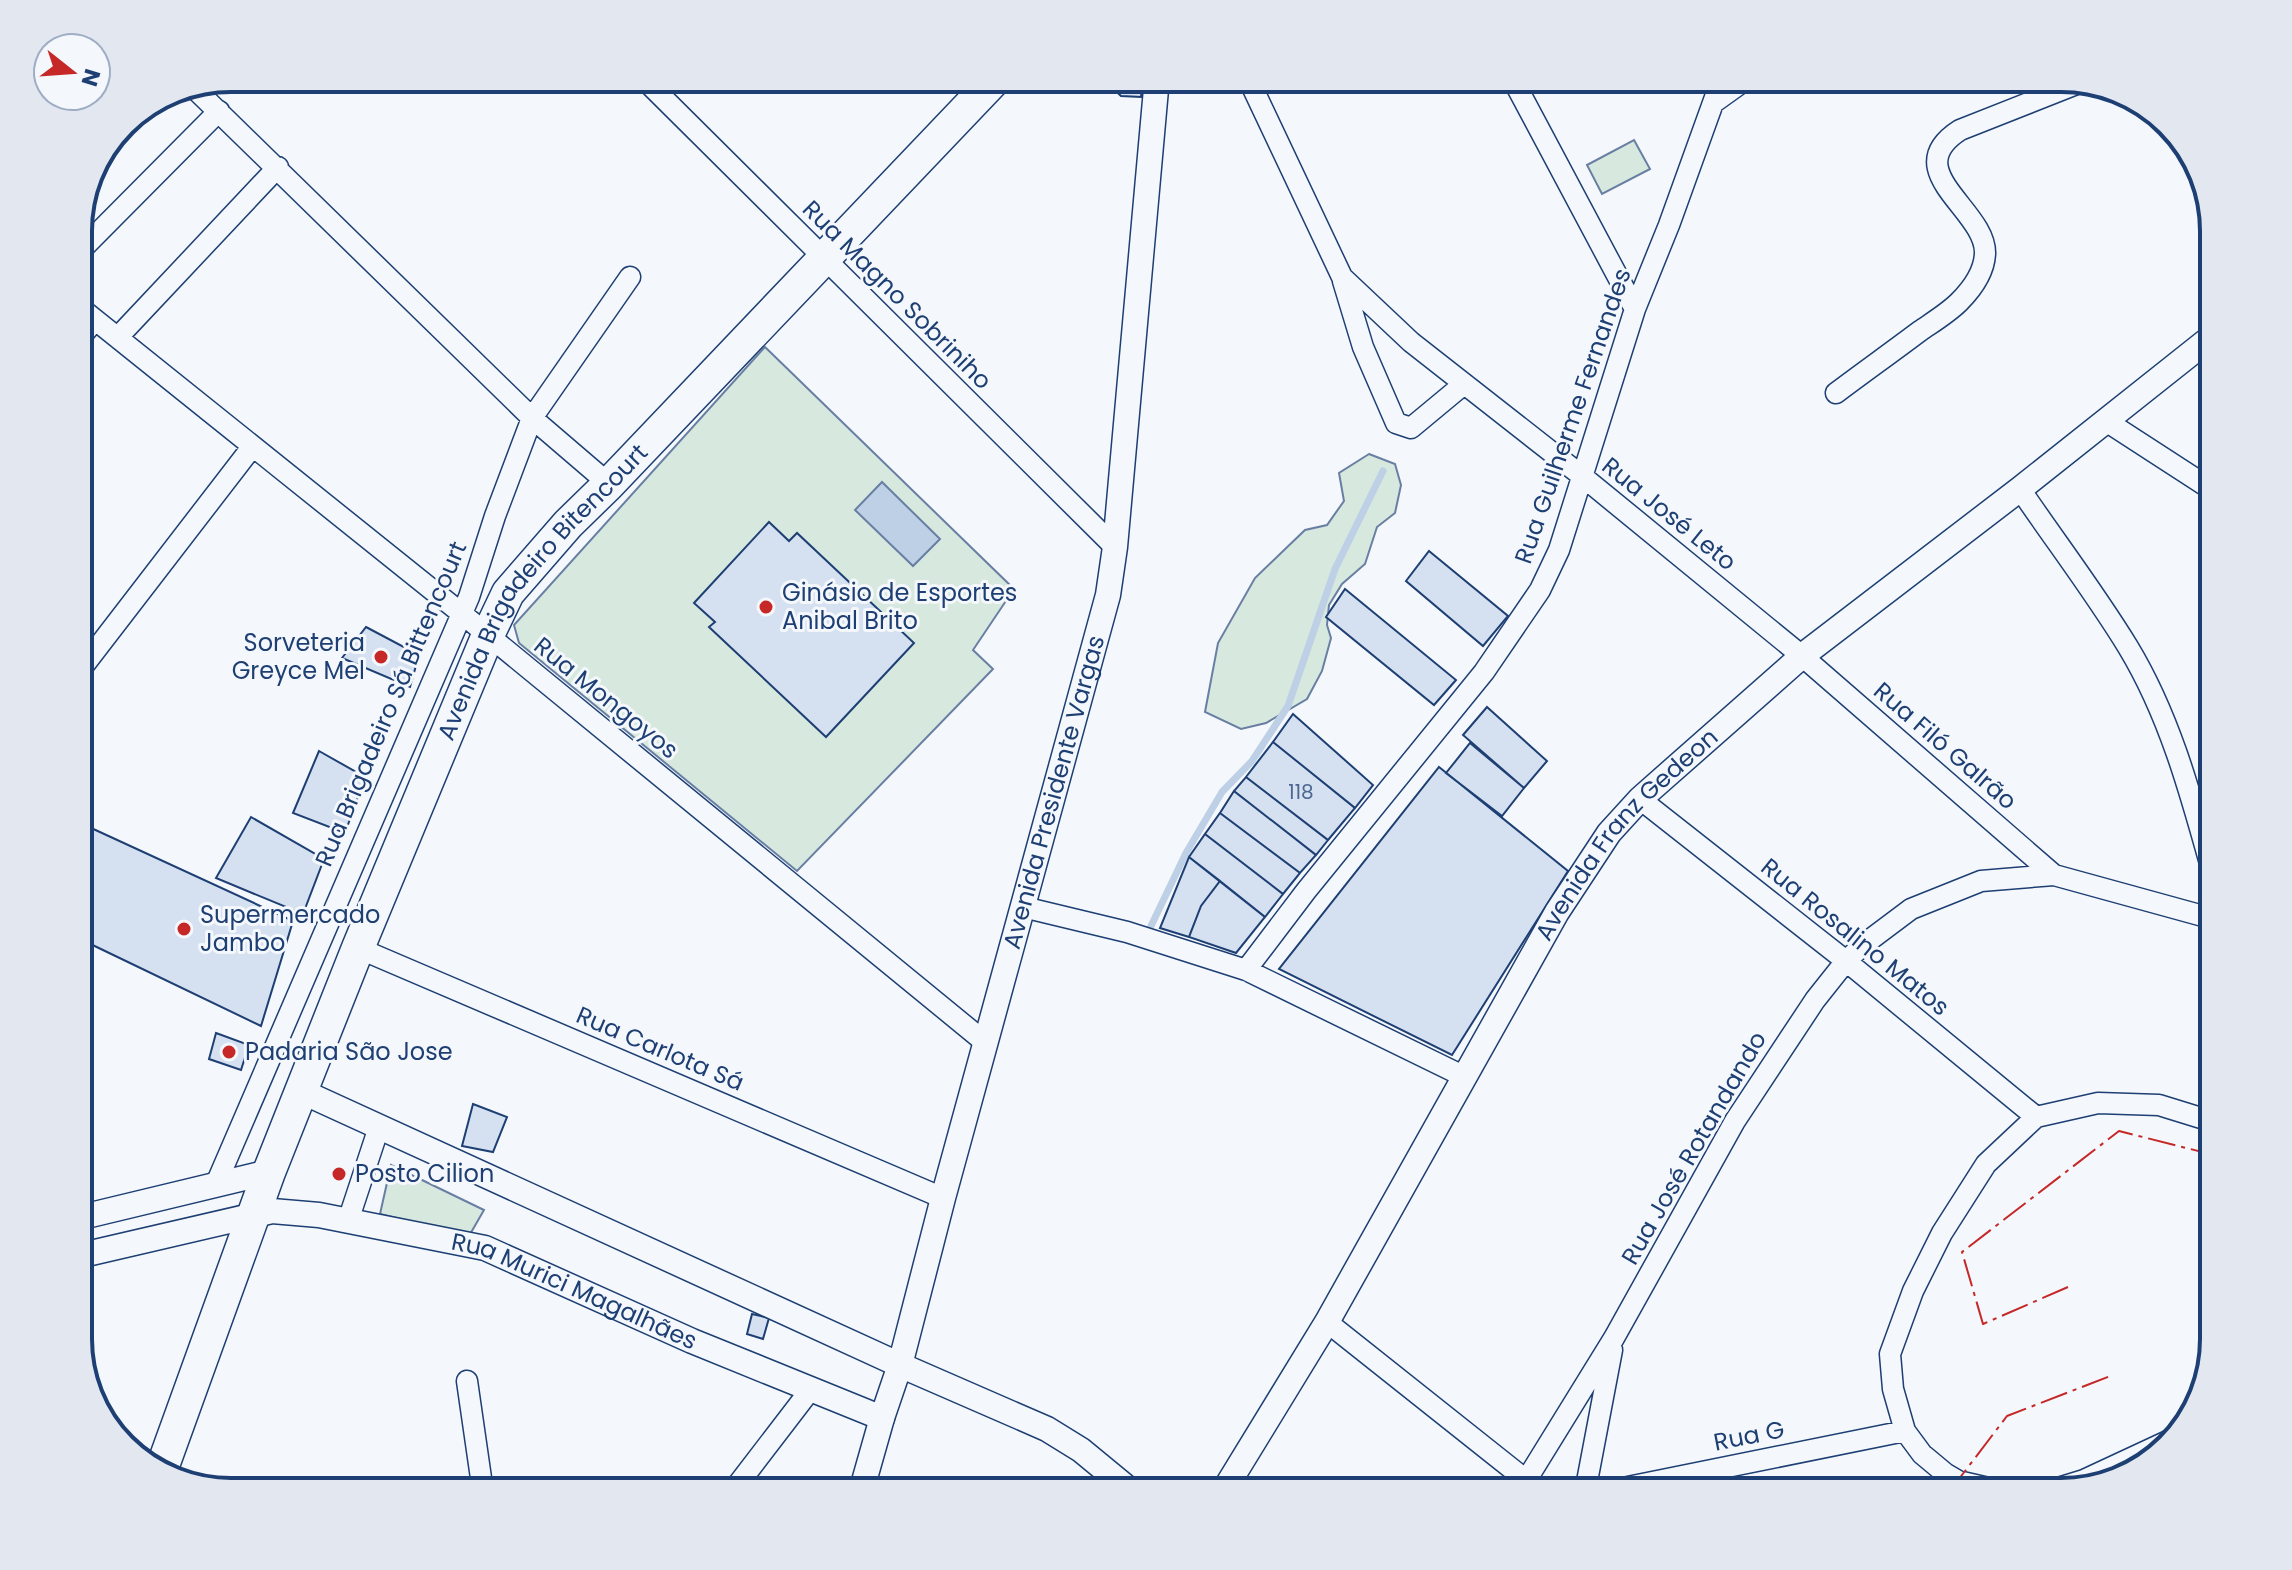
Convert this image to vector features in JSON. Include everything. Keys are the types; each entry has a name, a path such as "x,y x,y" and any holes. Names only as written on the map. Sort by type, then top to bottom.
{"main road":[{"name":"Avenida Brigadeiro Bitencourt","path":"164,1461 269,1172 358,948 508,593 568,524 983,92"}],"street":[{"name":"Rua Magno Sobriniho","path":"657,92 1115,547"},
{"name":"Avenida Presidente Vargas","path":"865,1478 900,1365 1108,595 1115,547 1156,92"},
{"name":"Rua José Leto","path":"1255,92 1342,277 1363,347 1396,423 1411,428 1464,384"},
{"path":"1519,92 1635,309"},
{"name":"Rua Guilherme Fernandes","path":"1246,970 1306,891 1484,672 1540,590 1559,550 1635,309 1717,92"},
{"path":"1713,103 1728,92"},
{"path":"1836,393 1958,303 1978,277 1985,253 1980,232 1942,181 1937,169 1946,140 1960,130 2056,92"},
{"path":"202,95 532,418 609,484"},
{"path":"92,239 219,111"},
{"path":"118,337 278,167"},
{"name":"Rua Brigadeiro Sá Bittencourt","path":"216,1184 477,576 495,516 532,418 630,277"},
{"name":"Rua José Leto","path":"1342,277 1411,342 1582,476 1802,656"},
{"name":"Rua Mongoyos","path":"92,318 461,613 986,1043"},
{"path":"92,324 95,320"},
{"name":"Avenida Franz Gedeon","path":"1232,1478 1327,1322 1557,912 1609,833 1640,799 1802,656 2200,346"},
{"path":"2106,421 2200,482"},
{"path":"92,655 252,447"},
{"path":"2020,489 2129,648 2161,713 2186,776 2200,827"},
{"name":"Rua Filó Galrão","path":"1802,656 2054,875"},
{"name":"Rua Rosalino Matos","path":"1640,799 1846,961 2036,1117"},
{"name":"Rua José Rotandando","path":"1534,1478 1735,1121 1790,1036 1846,961 1863,945 1911,909 1981,881 2054,875 2200,915"},
{"path":"1023,907 1127,932 1246,970 1463,1076"},
{"name":"Rua Carlota Sá","path":"358,948 943,1198"},
{"path":"303,1092 1047,1429 1081,1450 1115,1478"},
{"path":"1951,1478 1922,1454 1905,1431 1893,1389 1890,1354 1913,1291 1942,1233 1986,1164 2036,1117 2098,1103 2159,1105 2200,1118"},
{"path":"348,1221 379,1127"},
{"path":"92,1215 269,1172"},
{"name":"Rua Murici Magalhães","path":"92,1253 254,1213 294,1211 485,1248 692,1341 882,1418"},
{"path":"1327,1322 1516,1478"},
{"name":"Rua José Rotandando","path":"1588,1478 1614,1338"},
{"path":"467,1381 481,1478"},
{"path":"743,1478 811,1389"},
{"name":"Rua G","path":"1672,1478 1905,1431"},
{"path":"1943,1478 1946,1474"}],"shaded area":[{"path":"1634,140 1650,169 1602,194 1587,165"},
{"name":"Ginásio de Esportes Anibal Brito","path":"765,347 1014,589 973,650 993,669 797,871 519,643 514,625"},
{"path":"1369,454 1395,464 1401,485 1395,513 1377,527 1365,564 1342,584 1329,605 1327,625 1331,638 1322,671 1307,699 1266,723 1241,729 1205,712 1218,643 1255,578 1305,530 1327,525 1344,501 1339,473"},
{"path":"391,1165 484,1210 469,1236 380,1214"}],"water":[{"path":"882,482 940,539 913,566 855,510"}],"building":[{"path":"1117,92 1142,92 1141,97 1121,96"},
{"path":"769,522 789,541 797,533 914,643 826,737 709,627 715,622 694,603"},
{"path":"1429,551 1508,616 1483,646 1406,581"},
{"path":"1345,589 1456,680 1434,705 1326,617"},
{"name":"Sorveteria Greyce Mel","path":"366,627 419,655 410,687 342,658"},
{"path":"1487,707 1547,761 1524,788 1463,735"},
{"path":"1293,714 1373,785 1355,808 1273,742"},
{"path":"1273,742 1355,808 1328,840 1246,777"},
{"path":"1470,743 1524,788 1502,816 1446,773"},
{"path":"319,751 365,777 345,833 293,813"},
{"path":"1439,767 1568,871 1452,1055 1279,969"},
{"path":"1246,777 1328,840 1316,855 1234,791"},
{"path":"1234,791 1316,855 1300,873 1220,813"},
{"path":"1220,813 1300,873 1283,894 1205,834"},
{"path":"251,817 324,859 303,914 216,878"},
{"name":"Supermercado Jambo","path":"92,828 293,921 261,1026 92,945"},
{"path":"1205,834 1283,894 1265,917 1189,857"},
{"path":"1189,857 1220,881 1201,906 1189,937 1160,928"},
{"path":"1220,881 1265,917 1236,953 1189,937 1201,906"},
{"name":"Padaria São Jose","path":"216,1033 249,1045 241,1070 209,1059"},
{"path":"473,1104 507,1117 493,1152 462,1146"},
{"path":"752,1314 769,1318 763,1339 747,1334"}],"waterway":[{"path":"1151,926 1186,853 1222,792 1252,761 1288,706 1335,569 1383,471"}],"power":[{"path":"2068,1287 1983,1324 1962,1252 2119,1131 2200,1151"},
{"path":"1960,1478 2007,1416 2113,1375"}],"place":[{"name":"Ginásio de Esportes Anibal Brito","path":"766,607"},
{"name":"Sorveteria Greyce Mel","path":"381,657"},
{"name":"Supermercado Jambo","path":"184,929"},
{"name":"Padaria São Jose","path":"229,1052"},
{"name":"Posto Cilion","path":"339,1174"}]}
